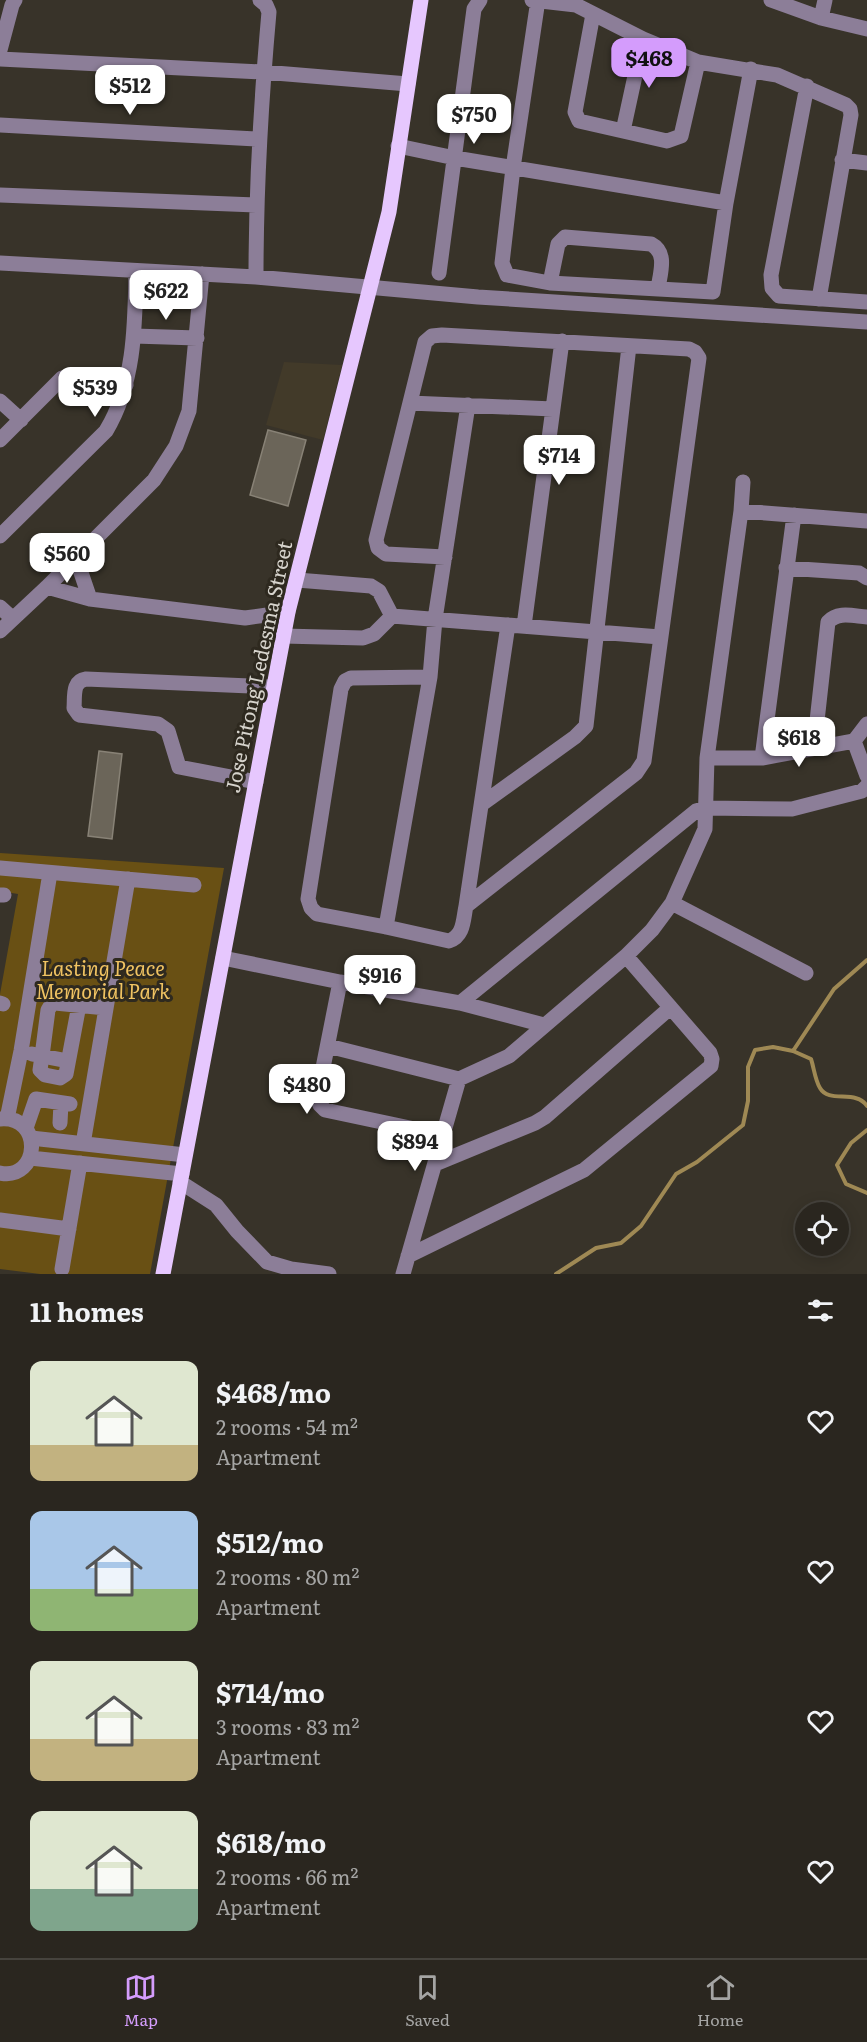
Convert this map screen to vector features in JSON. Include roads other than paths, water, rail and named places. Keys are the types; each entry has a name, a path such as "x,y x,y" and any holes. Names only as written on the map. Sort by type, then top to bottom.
{"main road":[{"name":"Jose Pitong Ledesma Street","path":"163,1274 288,612 372,287 389,212 421,0"}],"street":[{"path":"0,50 15,0"},
{"path":"256,277 258,139 269,12 266,4 260,0"},
{"path":"439,273 474,9 480,0"},
{"path":"532,0 576,5 643,39 698,62 752,69 777,75 807,86 850,109 819,299"},
{"path":"538,0 513,168 502,263 507,275 550,283 713,292"},
{"path":"771,0 821,18 867,29"},
{"path":"821,18 825,0"},
{"path":"592,14 575,112 579,121 667,141 681,136 698,62"},
{"path":"623,130 643,39"},
{"path":"0,59 263,72 408,84"},
{"path":"711,312 726,203 752,69"},
{"path":"807,86 771,275 772,288 779,296 867,302"},
{"path":"0,125 258,139"},
{"path":"398,146 455,158 726,203"},
{"path":"842,160 867,163"},
{"path":"0,195 256,206"},
{"path":"550,283 558,244 565,237 651,244 659,248 662,256 658,289"},
{"path":"0,263 256,277 478,297 867,322"},
{"path":"0,536 106,431 112,422 126,385 134,336 136,270"},
{"path":"0,631 154,480 176,446 189,411 202,274"},
{"path":"445,557 386,554 378,548 376,540 424,342 432,336 442,335 689,349 695,352 699,358 644,761 636,773 466,906"},
{"path":"134,336 197,339"},
{"path":"524,626 562,341"},
{"path":"482,804 575,737 585,726 598,632 629,345"},
{"path":"0,440 62,378 71,376 126,385"},
{"path":"0,401 21,420"},
{"path":"410,403 553,409"},
{"path":"386,927 430,677 435,619 468,405"},
{"path":"328,1046 459,1079 509,1056 626,956 652,930 672,903 705,829 707,758 743,482"},
{"path":"741,511 867,521"},
{"path":"762,758 794,515"},
{"path":"76,558 90,598"},
{"path":"786,568 859,573 867,578"},
{"path":"297,580 371,586 379,591 392,616"},
{"path":"47,587 90,598 245,618 288,612"},
{"path":"0,607 12,618"},
{"path":"814,748 828,622 833,616 840,615 867,617"},
{"path":"284,636 363,638 374,634 392,616 660,637"},
{"path":"430,677 351,678 345,681 341,688 308,899 311,908 317,914 448,941 460,934 466,906 508,625"},
{"path":"256,782 179,767 168,731 158,724 79,715 74,708 76,684 80,679 86,679 273,687"},
{"path":"707,758 762,758 854,741 867,724"},
{"path":"854,741 867,776"},
{"path":"459,1003 690,814 706,808 792,809 862,791 867,786"},
{"path":"0,868 194,885"},
{"path":"0,1173 15,1172 24,1167 33,1148 28,1133 17,1122 4,1119 21,1051 50,873"},
{"path":"83,1144 128,879"},
{"path":"672,903 806,973"},
{"path":"408,1256 584,1170 711,1065 710,1053 626,956"},
{"path":"223,958 459,1003 544,1025"},
{"path":"340,982 317,1098 320,1105 325,1110 443,1135"},
{"path":"42,1056 48,1010 51,1005 55,1003 106,1008"},
{"path":"21,1051 68,1061 79,1005"},
{"path":"435,1164 545,1117 670,1008"},
{"path":"403,1274 459,1079"},
{"path":"28,1133 36,1099 66,1103 60,1123"},
{"path":"28,1133 83,1144 185,1155"},
{"path":"30,1158 181,1178 216,1205 267,1262 291,1269 329,1274"},
{"path":"62,1269 80,1163"},
{"path":"0,1220 69,1229"}],"waterway":[{"path":"556,1274 596,1248 621,1243 641,1226 676,1174 697,1162 743,1125 748,1101 748,1067 755,1050 773,1047 793,1051 834,989 867,960"},
{"path":"793,1051 811,1059 817,1081 824,1093 856,1098 867,1106"},
{"path":"867,1130 851,1143 837,1165 846,1184 867,1193"}],"park label":[{"name":"Lasting Peace Memorial Park","path":"103,980"}]}
